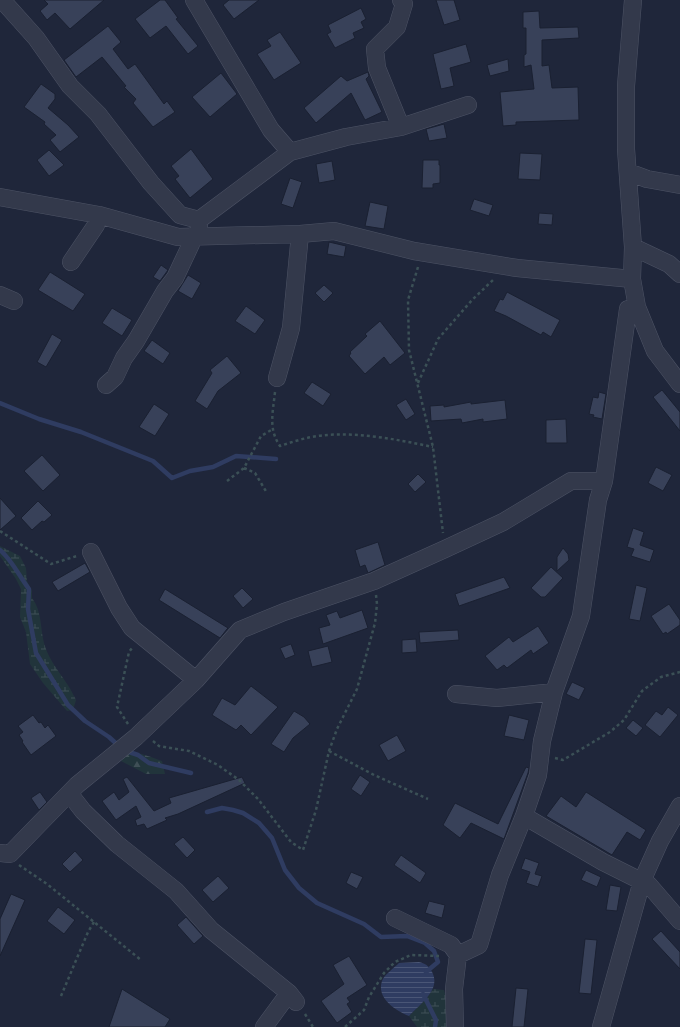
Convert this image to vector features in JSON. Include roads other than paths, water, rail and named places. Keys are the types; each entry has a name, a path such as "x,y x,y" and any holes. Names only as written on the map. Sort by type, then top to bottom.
{"street":[{"path":"2,0 36,38 70,86 98,114 152,183 180,215 197,231"},
{"path":"194,0 271,130 290,152"},
{"path":"401,0 404,4 397,27 375,49 377,68 401,127"},
{"path":"633,0 626,86 626,149 633,247 632,279 637,307 655,351 680,384"},
{"path":"106,385 115,377 124,358 136,341 165,291 176,278 197,231 290,152 346,137 401,127 468,105"},
{"path":"628,172 647,179 680,185"},
{"path":"0,197 99,215 178,237 197,231 300,234 334,231 422,253 517,268 632,279"},
{"path":"71,262 96,225 99,215"},
{"path":"277,378 291,328 300,234"},
{"path":"633,247 669,264 680,274"},
{"path":"396,918 454,950 479,945 500,875 524,816 538,775 540,753 554,692 581,616 598,500 604,481 628,309 637,307"},
{"path":"5,853 69,793 139,735 196,680 240,630 284,612 374,581 503,522 571,481 604,481"},
{"path":"91,552 119,608 132,628 196,680"},
{"path":"456,694 497,698 554,692"},
{"path":"69,793 83,811 117,844 176,891 211,930 292,997 264,1027"},
{"path":"601,1027 642,881 660,841 680,806"},
{"path":"524,816 603,862 649,884 680,921"},
{"path":"454,950 455,1027"}],"water":[{"path":"419,962 431,969 434,986 423,1002 409,1016 398,1011 384,998 381,987 382,981 399,963"}],"waterway":[{"path":"0,403 39,419 81,432 153,461 172,478 190,471 213,467 236,456 276,459"},
{"path":"0,550 12,563 29,589 28,609 36,653 68,705 85,721 109,737 120,747"},
{"path":"126,751 138,755 149,763 191,773"},
{"path":"207,812 222,808 233,810 243,813 259,823 272,838 285,870 299,888 317,903 364,924 381,937 407,936 425,943 434,951 438,962 426,972"},
{"path":"423,994 436,1020 435,1027"}]}
